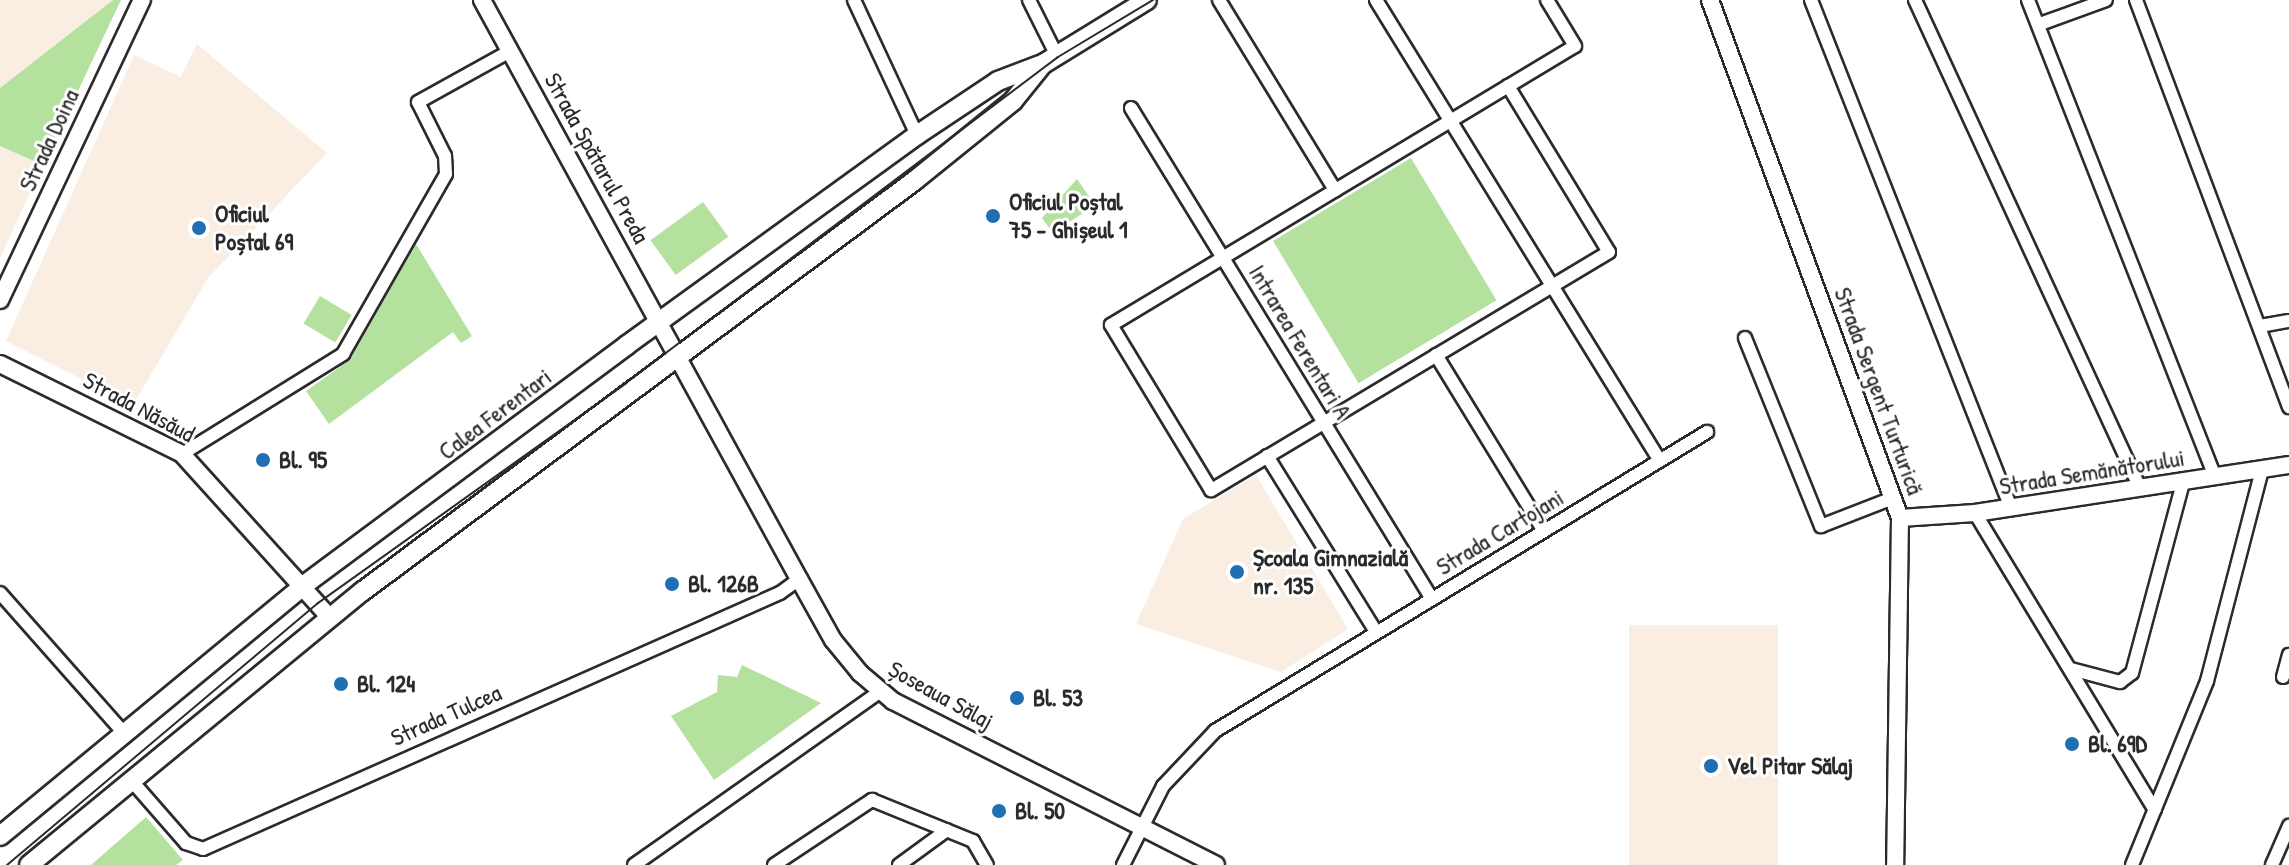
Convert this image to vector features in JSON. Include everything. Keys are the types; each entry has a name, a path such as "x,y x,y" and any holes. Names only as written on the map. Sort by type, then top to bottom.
{"main road":[{"name":"Calea Ferentari","path":"0,836 304,585 660,321 917,135 998,81 1050,59 1147,0"},
{"name":"Calea Ferentari","path":"29,865 330,618 679,358 988,121 1050,59"}],"street":[{"name":"Strada Doina","path":"0,300 142,0"},
{"name":"Strada Spătarul Preda","path":"482,0 669,340"},
{"path":"854,0 917,135"},
{"path":"1029,0 1050,59"},
{"path":"1219,0 1335,190"},
{"path":"1376,0 1660,461"},
{"path":"1508,86 1609,252 1211,490 1111,325 1165,292 1223,258 1335,190 1508,86 1575,46 1547,0"},
{"name":"Strada Sergent Turturică","path":"1710,0 1900,518 1895,865"},
{"path":"1811,0 2011,508"},
{"path":"1915,0 2140,488"},
{"path":"2028,0 2040,24 2215,477"},
{"path":"2040,24 2106,0"},
{"path":"2136,0 2289,407"},
{"path":"182,454 343,354 442,183 445,156 418,102 510,51"},
{"name":"Intrarea Ferentari A","path":"1131,108 1432,599"},
{"path":"2260,326 2289,321"},
{"path":"1745,338 1821,526 1893,498"},
{"name":"Șoseaua Sălaj","path":"669,340 833,640 879,692 1216,865"},
{"path":"1436,355 1544,531"},
{"name":"Strada Năsăud","path":"0,364 182,454 304,585 330,618"},
{"name":"Strada Cartojani","path":"1123,865 1163,786 1196,747 1376,632 1707,432"},
{"path":"1267,456 1376,632"},
{"name":"Strada Semănătorului","path":"1900,518 1975,513 2289,465"},
{"path":"2132,865 2207,681 2262,470"},
{"path":"2071,669 2120,682 2132,673 2183,482"},
{"path":"1975,513 2155,810"},
{"name":"Strada Tulcea","path":"131,780 186,843 203,849 780,593 799,579"},
{"path":"0,593 123,732"},
{"path":"2283,677 2289,655"},
{"path":"634,865 652,860 879,692"},
{"path":"774,865 872,800 973,841 987,865"},
{"path":"2272,865 2289,826"},
{"path":"899,865 947,830"}],"shaded area":[{"path":"0,0 113,0 0,88"},
{"path":"197,44 327,153 208,278 133,405 6,341 134,55 181,77"},
{"path":"0,146 43,165 0,258"},
{"name":"Școala Gimnazială nr. 135","path":"1256,475 1348,629 1281,672 1136,624 1183,519"},
{"name":"Vel Pitar Sălaj","path":"1629,625 1778,625 1778,865 1629,865"}],"green space":[{"path":"113,0 121,0 43,165 0,146 0,88"},
{"path":"1411,158 1496,300 1358,383 1273,241"},
{"path":"1077,179 1095,205 1053,233 1042,218"},
{"path":"703,202 728,237 676,275 650,240"},
{"path":"416,244 472,336 461,343 453,332 329,424 306,391 350,360"},
{"path":"320,296 352,315 335,342 304,323"},
{"path":"742,665 821,703 714,780 671,716 717,692 718,675 737,677"},
{"path":"146,817 183,860 176,865 91,865"}],"tram line":[{"path":"7,865 318,603 626,383 1058,57 1153,0"}],"place":[{"name":"Oficiul Poștal 75 - Ghișeul 1","path":"993,216"},
{"name":"Oficiul Poștal 69","path":"199,228"},
{"name":"Bl. 95","path":"263,460"},
{"name":"Școala Gimnazială nr. 135","path":"1237,572"},
{"name":"Bl. 126B","path":"672,584"},
{"name":"Bl. 124","path":"341,684"},
{"name":"Bl. 53","path":"1017,698"},
{"name":"Bl. 69D","path":"2072,744"},
{"name":"Vel Pitar Sălaj","path":"1711,766"},
{"name":"Bl. 50","path":"999,811"}]}
